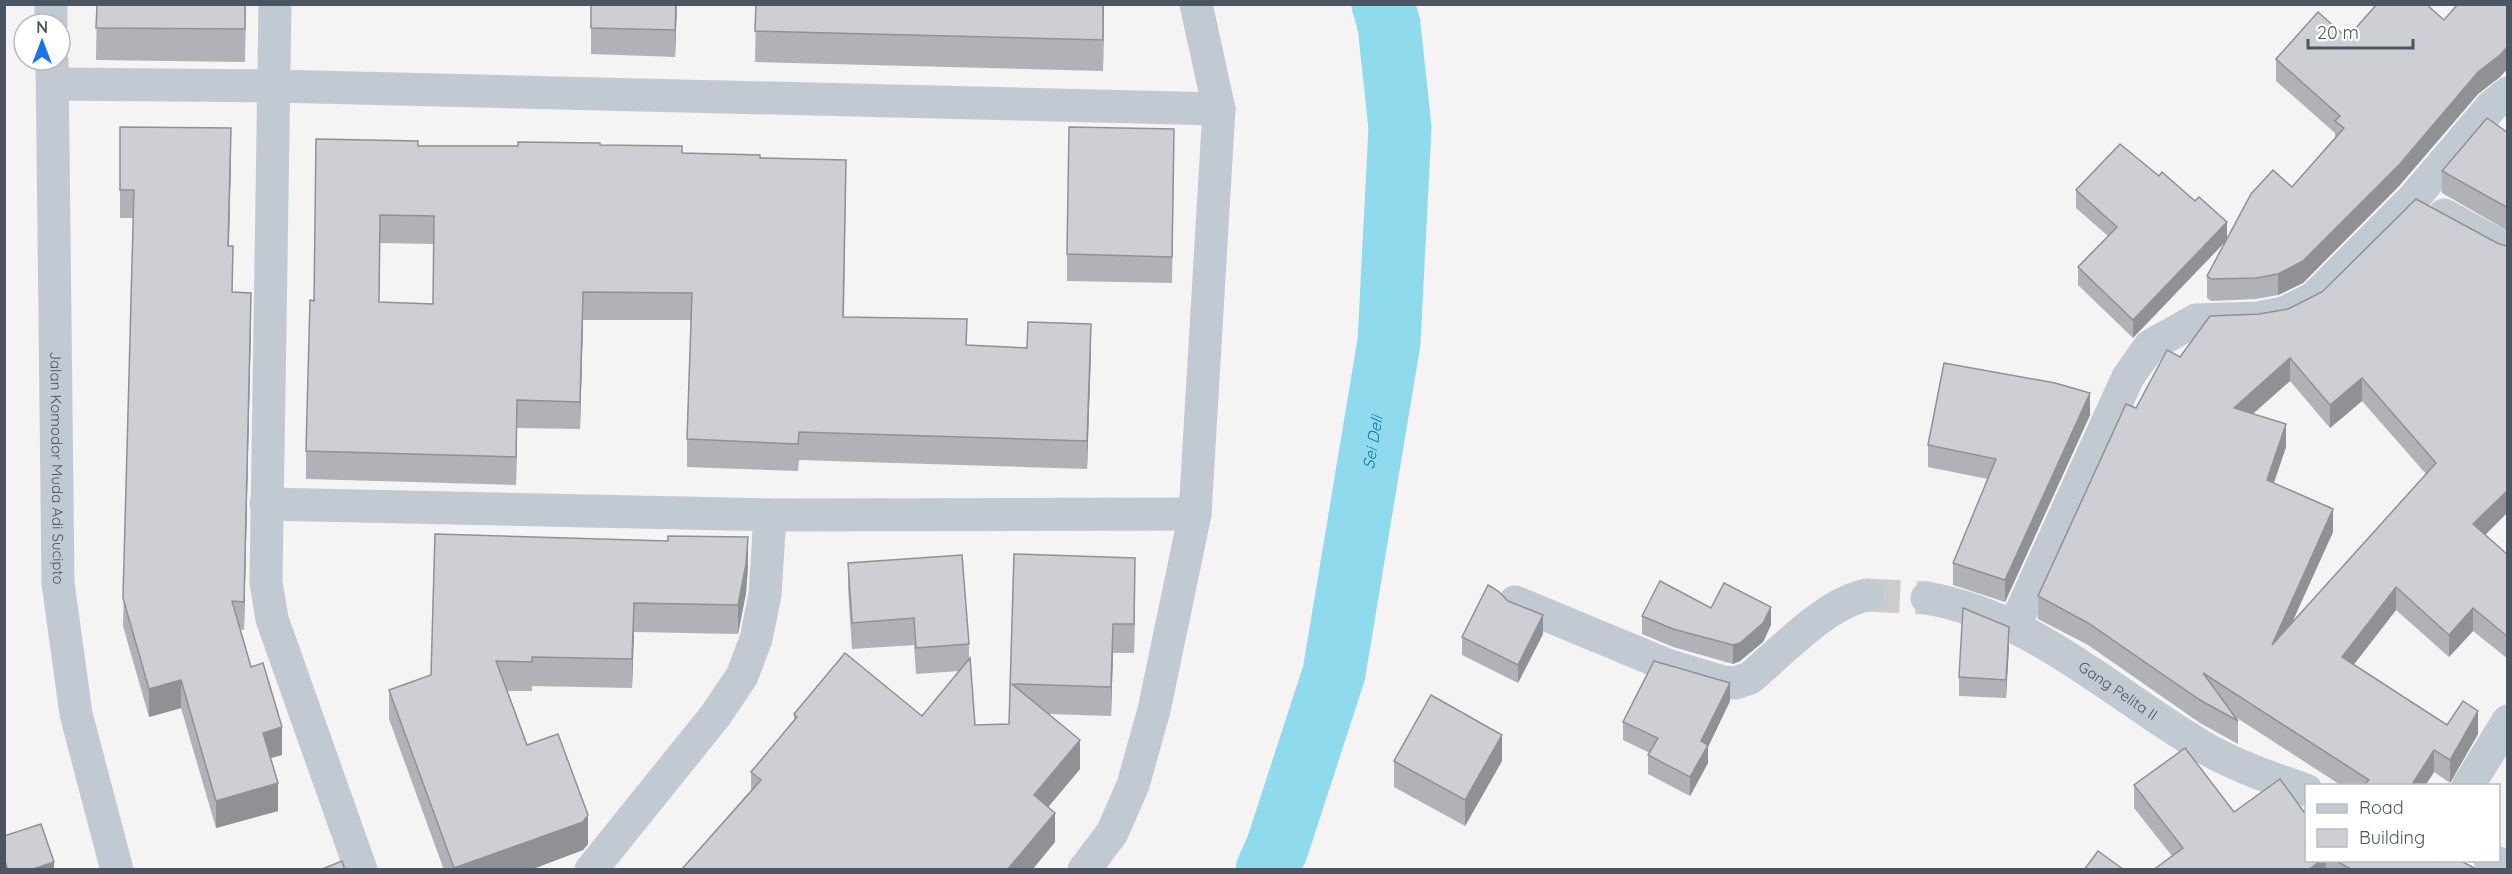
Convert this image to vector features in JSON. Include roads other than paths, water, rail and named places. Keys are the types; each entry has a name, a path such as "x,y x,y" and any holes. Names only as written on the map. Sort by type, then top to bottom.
{"street":[{"path":"275,4 266,582 272,619 361,870"},
{"path":"1084,870 1112,833 1133,785 1154,710 1196,514 1219,109 1196,4"},
{"path":"52,72 274,86 1219,109"},
{"name":"Jalan Komodor Muda Adi Sucipto","path":"52,72 58,583 76,714 117,870"},
{"path":"2015,625 2128,377 2150,346 2196,320 2258,318 2284,313 2314,298 2413,199 2492,106 2508,93"},
{"path":"2413,199 2508,250"},
{"path":"266,504 770,515 1196,514"},
{"path":"591,870 715,716 742,676 756,639 765,595 770,515"},
{"path":"1515,602 1667,665 1723,682 1745,681 1834,609 1855,598 1868,595"},
{"name":"Gang Pelita II","path":"1927,598 2015,625 2191,740 2244,769 2305,789"},
{"path":"2469,784 2508,721"},
{"path":"2493,862 2508,867"}],"waterway":[{"name":"Sei Deli","path":"1267,870 1277,848 1334,673 1389,342 1400,128 1389,25 1383,4"}],"tunnel":[{"path":"1867,595 1927,598"}]}
